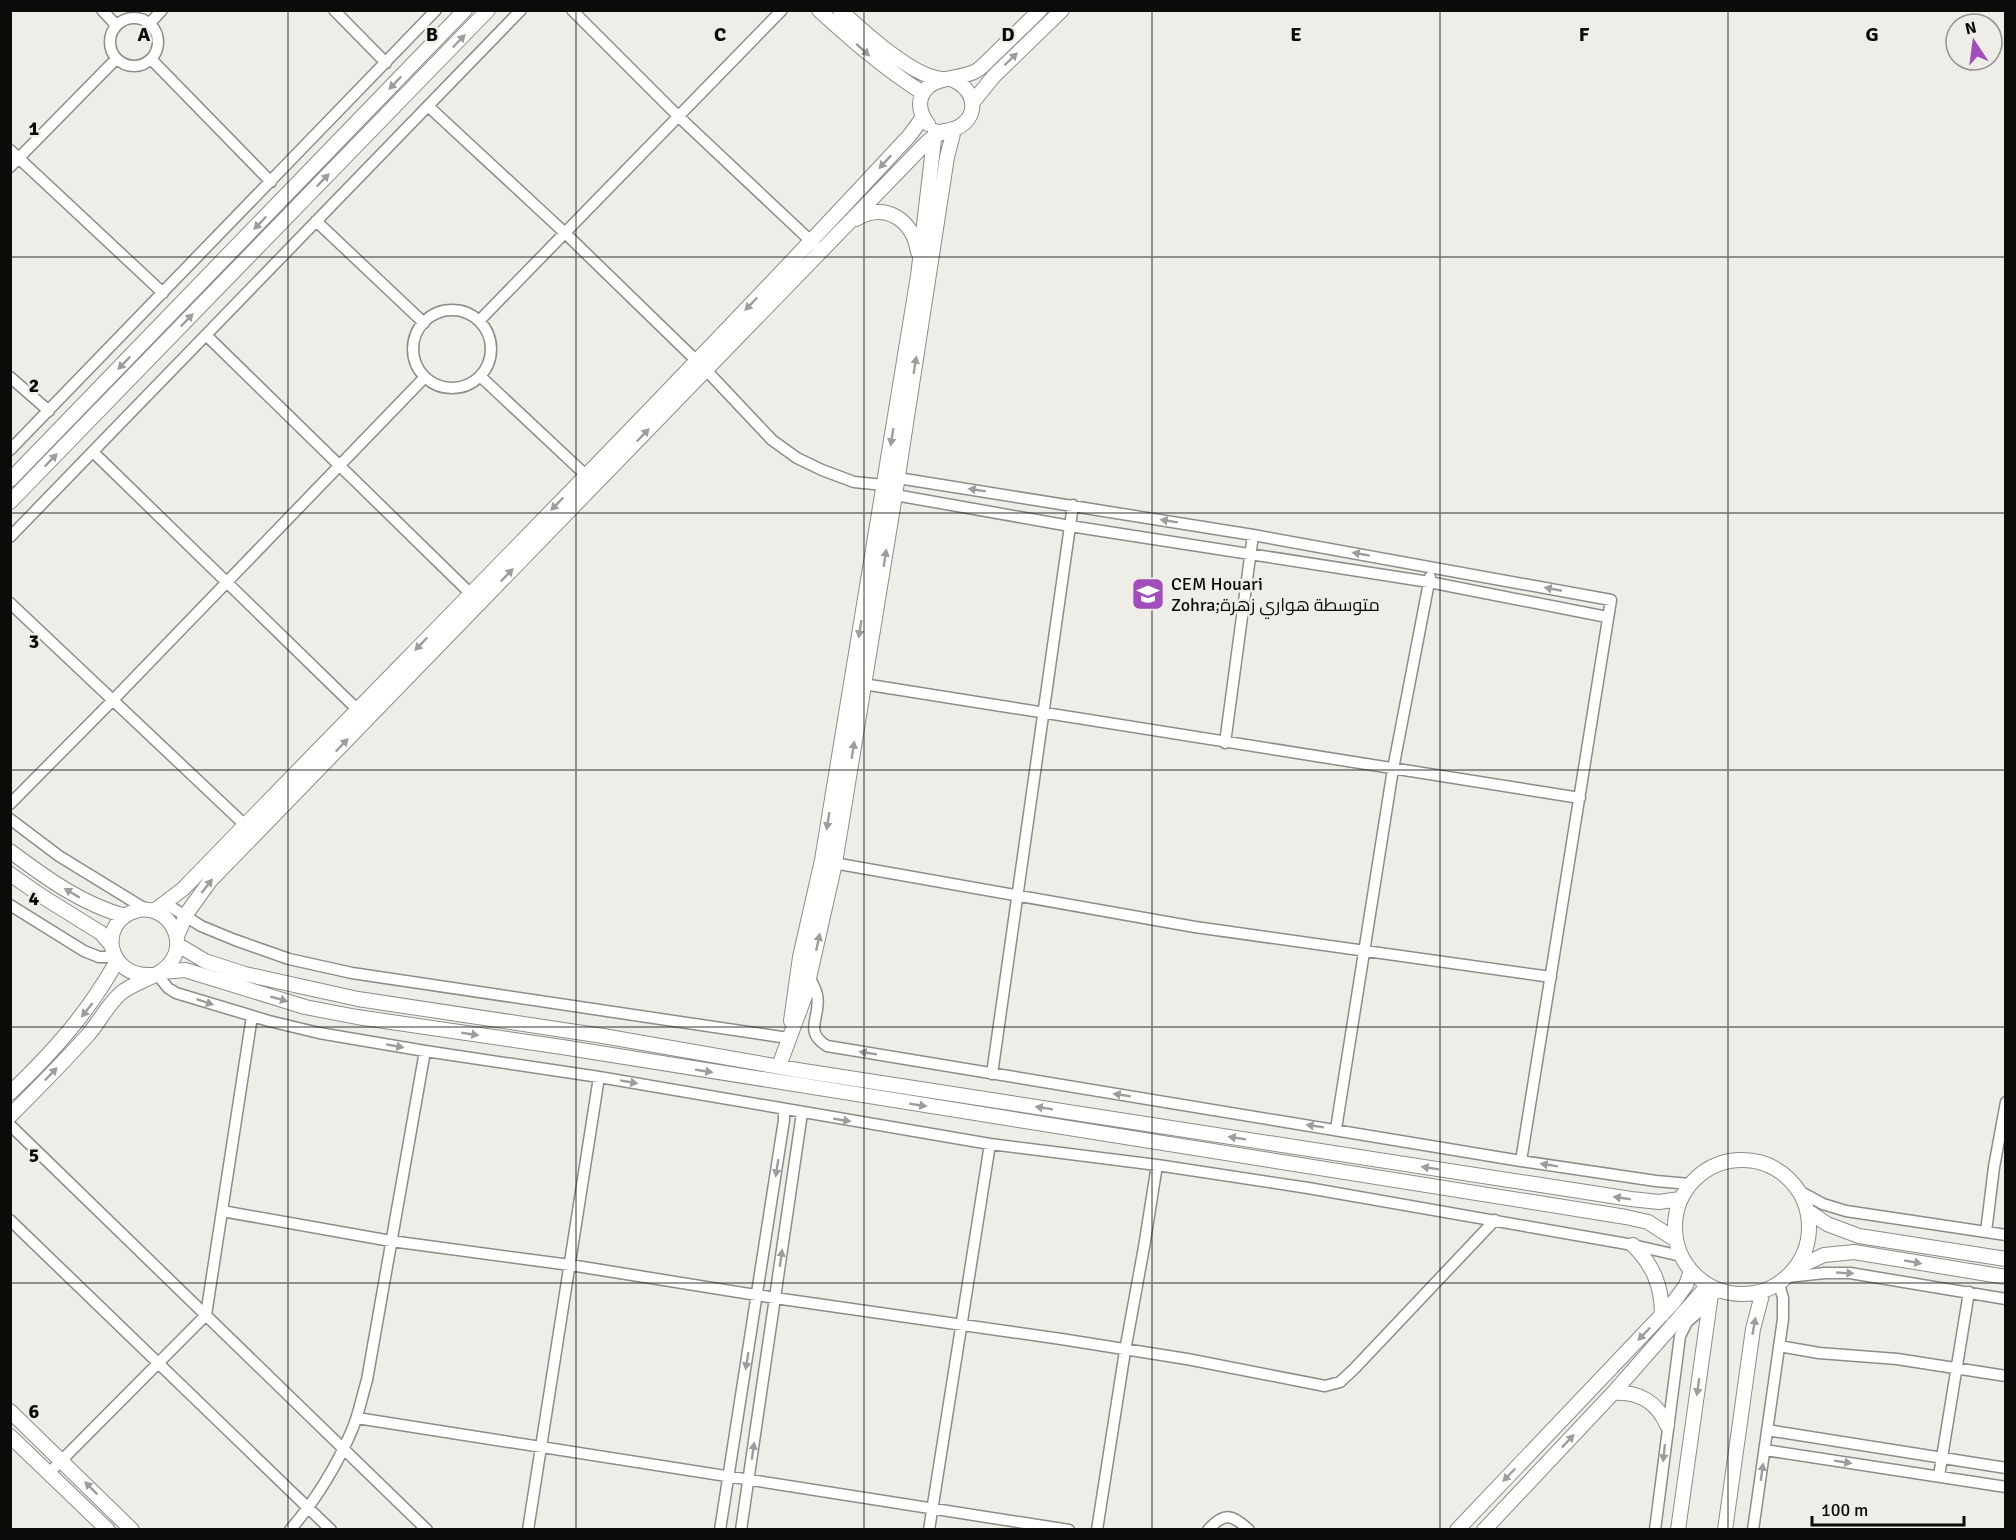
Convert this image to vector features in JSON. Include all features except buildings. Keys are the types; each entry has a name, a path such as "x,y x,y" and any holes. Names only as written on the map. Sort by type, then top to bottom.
{"street":[{"path":"102,10 116,25"},
{"path":"150,23 162,10"},
{"path":"334,10 386,63"},
{"path":"10,450 436,10"},
{"path":"10,480 465,10"},
{"path":"10,502 488,10"},
{"path":"10,537 521,10"},
{"path":"572,10 678,117 816,247"},
{"path":"479,321 782,10"},
{"path":"819,10 870,57 923,93"},
{"path":"840,10 898,58 920,73 934,79 946,79 965,87 972,103"},
{"path":"942,132 928,124 923,117 920,101 923,93 934,82 976,71 1040,10"},
{"path":"849,223 942,132 962,126 968,119 972,103 989,81 1062,10"},
{"path":"135,17 150,23 155,30 158,45 151,59 145,63 129,66 116,59 109,44 110,35 116,25 127,18 135,17"},
{"path":"10,167 116,59"},
{"path":"151,59 271,182"},
{"path":"428,106 565,233 701,366 772,440 797,458 854,482 884,485 898,478 1073,505 1430,566 1611,600 1521,1161"},
{"path":"10,1116 89,1033 122,992 170,965 175,956 177,941 186,916 210,882 362,715 816,247 923,117"},
{"path":"779,1066 802,1007 810,978 857,683 884,485 942,132"},
{"path":"857,683 898,478 946,157 942,132"},
{"path":"10,150 163,293"},
{"path":"816,247 864,214 876,212 890,214 910,229 916,241 918,276"},
{"path":"316,221 424,323"},
{"path":"455,310 479,321 487,331 491,342 488,366 480,376 465,386 446,388 424,377 413,353 420,327 429,318 441,312 455,310"},
{"path":"206,335 475,598"},
{"path":"480,376 590,480"},
{"path":"10,377 49,411"},
{"path":"10,804 424,377"},
{"path":"93,452 362,715"},
{"path":"884,485 895,495 1070,526 1429,582 1607,617"},
{"path":"992,1074 1073,505"},
{"path":"1225,743 1253,535"},
{"path":"1336,1129 1393,769 1429,582 1430,566"},
{"path":"10,603 245,825"},
{"path":"857,683 1580,798"},
{"path":"10,1093 66,1037 92,1003 115,955 112,935 117,924 125,916 136,911 156,908 183,889 245,825 362,715"},
{"path":"10,819 59,856 156,908 186,916 210,930 290,959 352,973 789,1038"},
{"path":"10,851 76,896 101,909 125,916"},
{"path":"828,862 1195,927 1551,976"},
{"path":"789,1038 800,957 828,862"},
{"path":"10,874 101,933 122,967 141,976 185,970 305,1007 357,1017 562,1047 1626,1216 1648,1222 1676,1240"},
{"path":"10,905 84,951 99,957 115,955"},
{"path":"156,908 174,926 177,941 206,961 245,974 358,999 1631,1200 1659,1202 1680,1199"},
{"path":"157,973 168,988 176,993 252,1016 319,1032 990,1144 1157,1165 1495,1220 1634,1245 1681,1256"},
{"path":"810,978 818,997 814,1031 818,1041 827,1046 1521,1161 1690,1184"},
{"path":"49,1473 206,1315 252,1016"},
{"path":"290,1530 309,1508 357,1418 366,1380 425,1051"},
{"path":"528,1530 599,1077"},
{"path":"1986,1232 2000,1168 2006,1102"},
{"path":"720,1530 784,1110"},
{"path":"741,1530 802,1113"},
{"path":"10,1125 427,1530"},
{"path":"929,1530 990,1144"},
{"path":"1754,1530 1779,1346 1783,1298 1787,1276 1804,1255 1809,1240 1808,1211 1801,1192 1789,1178 1774,1167 1757,1161 1738,1159 1720,1163 1704,1171 1690,1184 1680,1199 1674,1226 1681,1256 1691,1271 1710,1286 1728,1293 1746,1294 1762,1291 1787,1276 1824,1255 1854,1251 2006,1276"},
{"path":"1097,1530 1157,1165"},
{"path":"1801,1192 1823,1204 1846,1211 2006,1234"},
{"path":"1808,1211 1827,1224 1859,1236 2006,1259"},
{"path":"222,1212 391,1241 570,1265 776,1298 1061,1339 1125,1351 1187,1359 1325,1386 1336,1384 1354,1369 1495,1220"},
{"path":"10,1220 331,1530"},
{"path":"1634,1245 1656,1276 1660,1289 1662,1315"},
{"path":"1457,1530 1662,1315 1679,1295 1691,1271"},
{"path":"1787,1276 1850,1273 2006,1299"},
{"path":"1472,1514 1488,1528 1710,1286"},
{"path":"1678,1530 1710,1302 1710,1286"},
{"path":"1725,1530 1753,1329 1762,1291"},
{"path":"1939,1476 1969,1292"},
{"path":"1655,1530 1680,1336 1687,1322 1710,1302"},
{"path":"1779,1346 1819,1353 1897,1359 2006,1376"},
{"path":"1613,1393 1632,1394 1650,1402 1663,1416 1667,1425"},
{"path":"10,1411 132,1530"},
{"path":"357,1418 1069,1530"},
{"path":"1767,1430 2006,1468"},
{"path":"10,1436 108,1530"},
{"path":"1765,1450 2006,1487"},
{"path":"1208,1530 1219,1519 1231,1517 1237,1519 1249,1530"}],"place":[{"name":"CEM Houari Zohra;متوسطة هواري زهرة","path":"1148,594"}]}
